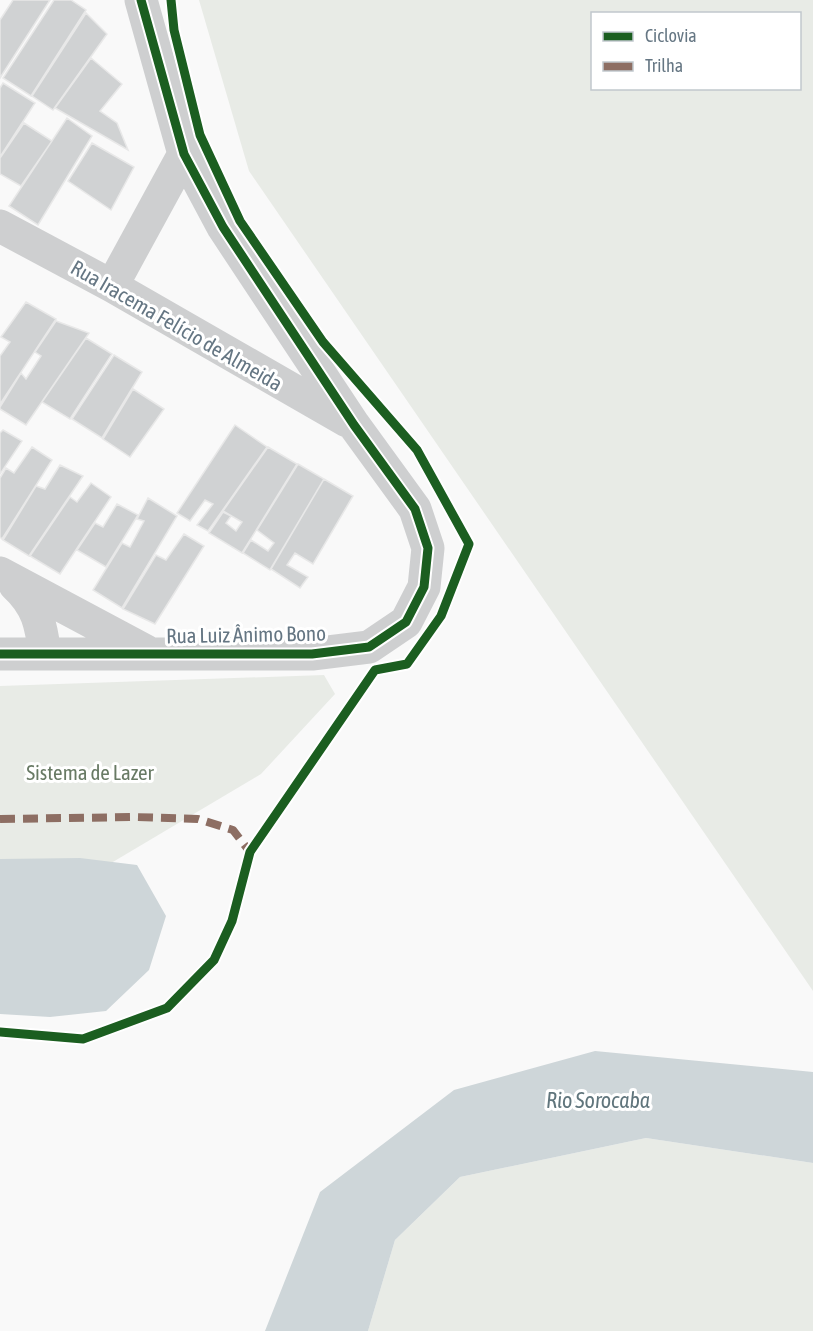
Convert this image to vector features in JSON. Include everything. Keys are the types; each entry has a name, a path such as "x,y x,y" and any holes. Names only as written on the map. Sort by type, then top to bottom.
{"street":[{"path":"141,0 184,154 223,226 354,425"},
{"path":"112,286 184,154"},
{"name":"Rua Iracema Felício de Almeida","path":"0,226 112,286 354,425"},
{"name":"Rua Luiz Ânimo Bono","path":"0,654 312,654 369,647 406,622 423,587 428,548 415,508 354,425"},
{"path":"2,574 151,654"},
{"path":"2,574 27,596 40,620 45,654"}],"green space":[{"path":"199,0 813,0 813,991 249,171"},
{"name":"Sistema de Lazer","path":"324,675 335,694 261,774 0,929 0,686"},
{"path":"646,1138 813,1163 813,1331 368,1331 395,1240 460,1177"}],"water":[{"path":"80,858 137,865 166,916 149,970 106,1011 50,1017 0,1014 0,859"},
{"name":"Rio Sorocaba","path":"595,1051 813,1072 813,1163 646,1138 460,1177 395,1240 368,1331 265,1331 320,1192 454,1090"}],"building":[{"path":"13,0 50,0 0,78 0,20"},
{"path":"54,0 71,0 86,10 31,96 3,78"},
{"path":"86,13 107,34 53,110 32,96"},
{"path":"91,58 122,84 100,111 117,123 128,150 55,108"},
{"path":"3,83 35,103 0,157 0,88"},
{"path":"67,118 92,136 38,225 9,206"},
{"path":"24,123 52,141 21,186 0,174 0,158"},
{"path":"92,143 134,167 111,210 68,181"},
{"path":"26,302 56,319 0,404 0,356 10,342 1,337"},
{"path":"56,321 89,333 26,425 0,407 21,373 26,379 41,356 35,352"},
{"path":"86,338 112,354 70,419 42,402"},
{"path":"114,355 142,372 102,438 72,419"},
{"path":"133,389 164,409 130,457 103,439"},
{"path":"235,425 267,447 208,531 197,525 213,504 205,500 190,521 177,513"},
{"path":"3,430 22,441 0,474 0,433"},
{"path":"32,447 52,460 2,539 0,537 0,478 6,468 14,473"},
{"path":"268,447 297,464 242,553 209,533 223,512 231,516 226,523 236,531 242,522 223,511"},
{"path":"298,464 324,479 270,570 243,553 251,540 268,551 274,543 257,530"},
{"path":"60,465 83,476 29,556 3,540 36,486 45,489"},
{"path":"324,479 353,496 313,564 295,553 287,565 308,577 300,588 271,569"},
{"path":"91,483 111,497 60,574 30,556 70,497 77,502"},
{"path":"148,498 177,516 122,608 93,590 122,543 130,547 144,521 137,519"},
{"path":"117,504 138,515 106,567 77,550 95,523 103,527"},
{"path":"184,534 204,546 155,624 123,609 156,555 166,560"}],"marked path":[{"path":"0,819 134,817 198,819 233,830 250,852"}],"cycle path":[{"path":"0,654 312,654 369,647 406,622 424,587 428,548 415,509 354,425 223,227 184,154 141,0"},
{"path":"0,1032 83,1039 167,1008 214,960 232,921 250,852 375,670 407,664 441,616 469,544 417,450 323,342 240,221 200,135 174,30 171,0"}]}
